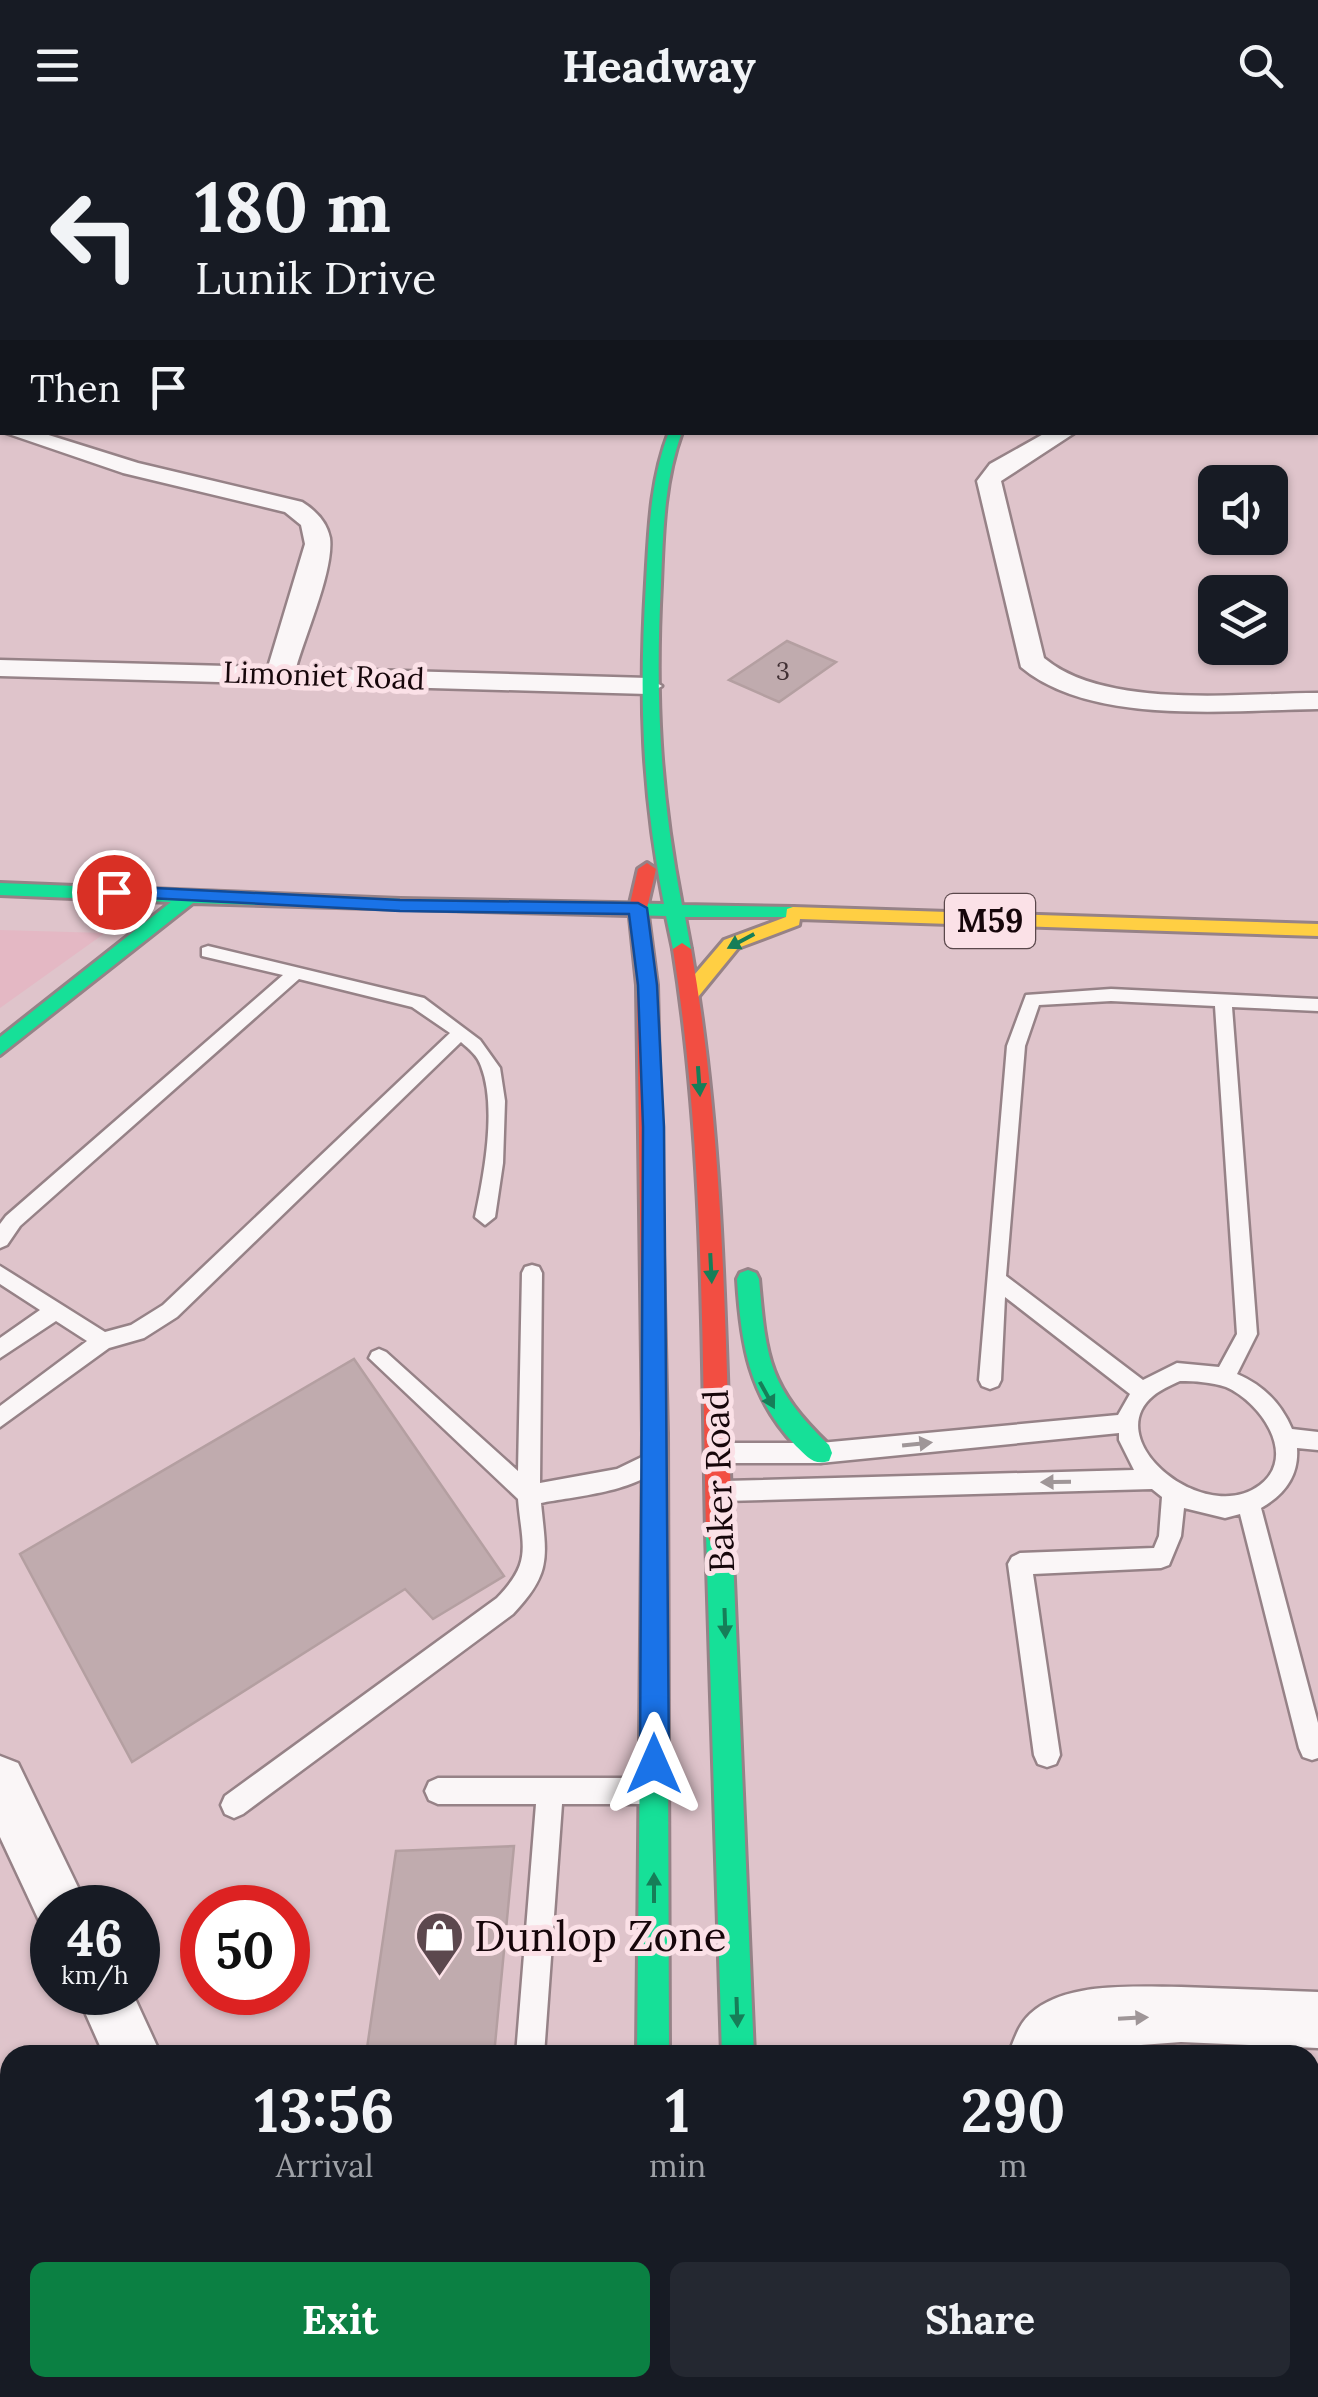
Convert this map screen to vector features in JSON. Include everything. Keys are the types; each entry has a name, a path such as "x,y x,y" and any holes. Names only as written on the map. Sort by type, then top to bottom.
{"main road":[{"path":"638,908 658,828 648,686 657,516 664,463 675,435"},
{"name":"Baker Road","path":"658,828 669,909 692,992 706,1170 738,2045"},
{"name":"M59","path":"0,888 400,906 638,908 1318,930"},
{"path":"0,1048 190,895"},
{"name":"Baker Road","path":"638,908 647,985 654,1127 654,1461 671,1494 654,1792 653,2045"},
{"path":"692,992 712,962 731,944 809,916"},
{"path":"706,1170 735,1217"},
{"path":"746,1257 752,1349 763,1393 820,1454"}],"street":[{"path":"1059,435 998,468 989,490 1032,661 1059,685 1107,697 1318,701"},
{"path":"0,456 24,436 293,507 310,518 319,538 317,552 280,674"},
{"name":"Limoniet Road","path":"0,668 648,686"},
{"path":"0,1781 50,1885"},
{"path":"113,2015 128,2045"},
{"path":"1043,2045 1056,2028 1082,2020 1175,2016 1318,2020"}],"lane":[{"path":"208,952 418,1002 485,1054 492,1071 496,1176 484,1217"},
{"path":"0,1240 13,1221 297,972"},
{"path":"990,1380 1016,1046 1032,999 1111,996 1318,1005"},
{"path":"1223,1001 1247,1334 1225,1378"},
{"path":"0,1418 103,1341 137,1332 170,1310 461,1032"},
{"path":"234,1805 505,1606 525,1585 535,1562 529,1495 532,1273"},
{"path":"0,1274 103,1341"},
{"path":"996,1279 1140,1390"},
{"path":"0,1348 57,1309"},
{"path":"379,1358 529,1495"},
{"path":"1177,1372 1225,1378 1264,1402 1286,1438 1288,1460 1282,1478 1269,1494 1249,1504 1199,1504 1174,1494 1154,1479 1130,1442 1127,1424 1140,1390 1177,1372"},
{"path":"529,1495 621,1478 654,1461 719,1453 820,1454 1127,1424"},
{"path":"1286,1438 1318,1441"},
{"path":"621,1478 671,1494 1154,1479"},
{"path":"1046,1755 1020,1564 1161,1558 1170,1536 1174,1494"},
{"path":"1249,1504 1312,1748"},
{"path":"438,1791 654,1792"},
{"path":"531,2045 550,1791"}],"shaded area":[{"path":"0,930 105,933 0,1008"}],"building":[{"path":"787,641 836,662 779,702 729,680"},
{"path":"354,1359 504,1576 433,1619 405,1589 132,1762 20,1554"},
{"path":"514,1846 495,2045 367,2045 396,1851"}],"traffic: fast":[{"path":"675,435 664,463 657,516 648,686 658,828 682,949"},
{"path":"0,889 400,905 793,913"},
{"path":"0,1048 191,895"},
{"path":"748,1279 756,1356 762,1375 781,1412 820,1453"},
{"path":"653,2045 655,1434"},
{"path":"719,1533 738,2045"}],"traffic: slow":[{"path":"793,913 1318,930"},
{"path":"691,992 731,944 792,921"}],"traffic: jam":[{"path":"647,869 638,908 647,985 655,1434"},
{"path":"682,949 694,1020 708,1165 719,1533"}],"place":[{"name":"Dunlop Zone","path":"439,1978"}],"route":[{"path":"114,892 400,906 638,908 645,955 654,1127 654,1764"}]}
